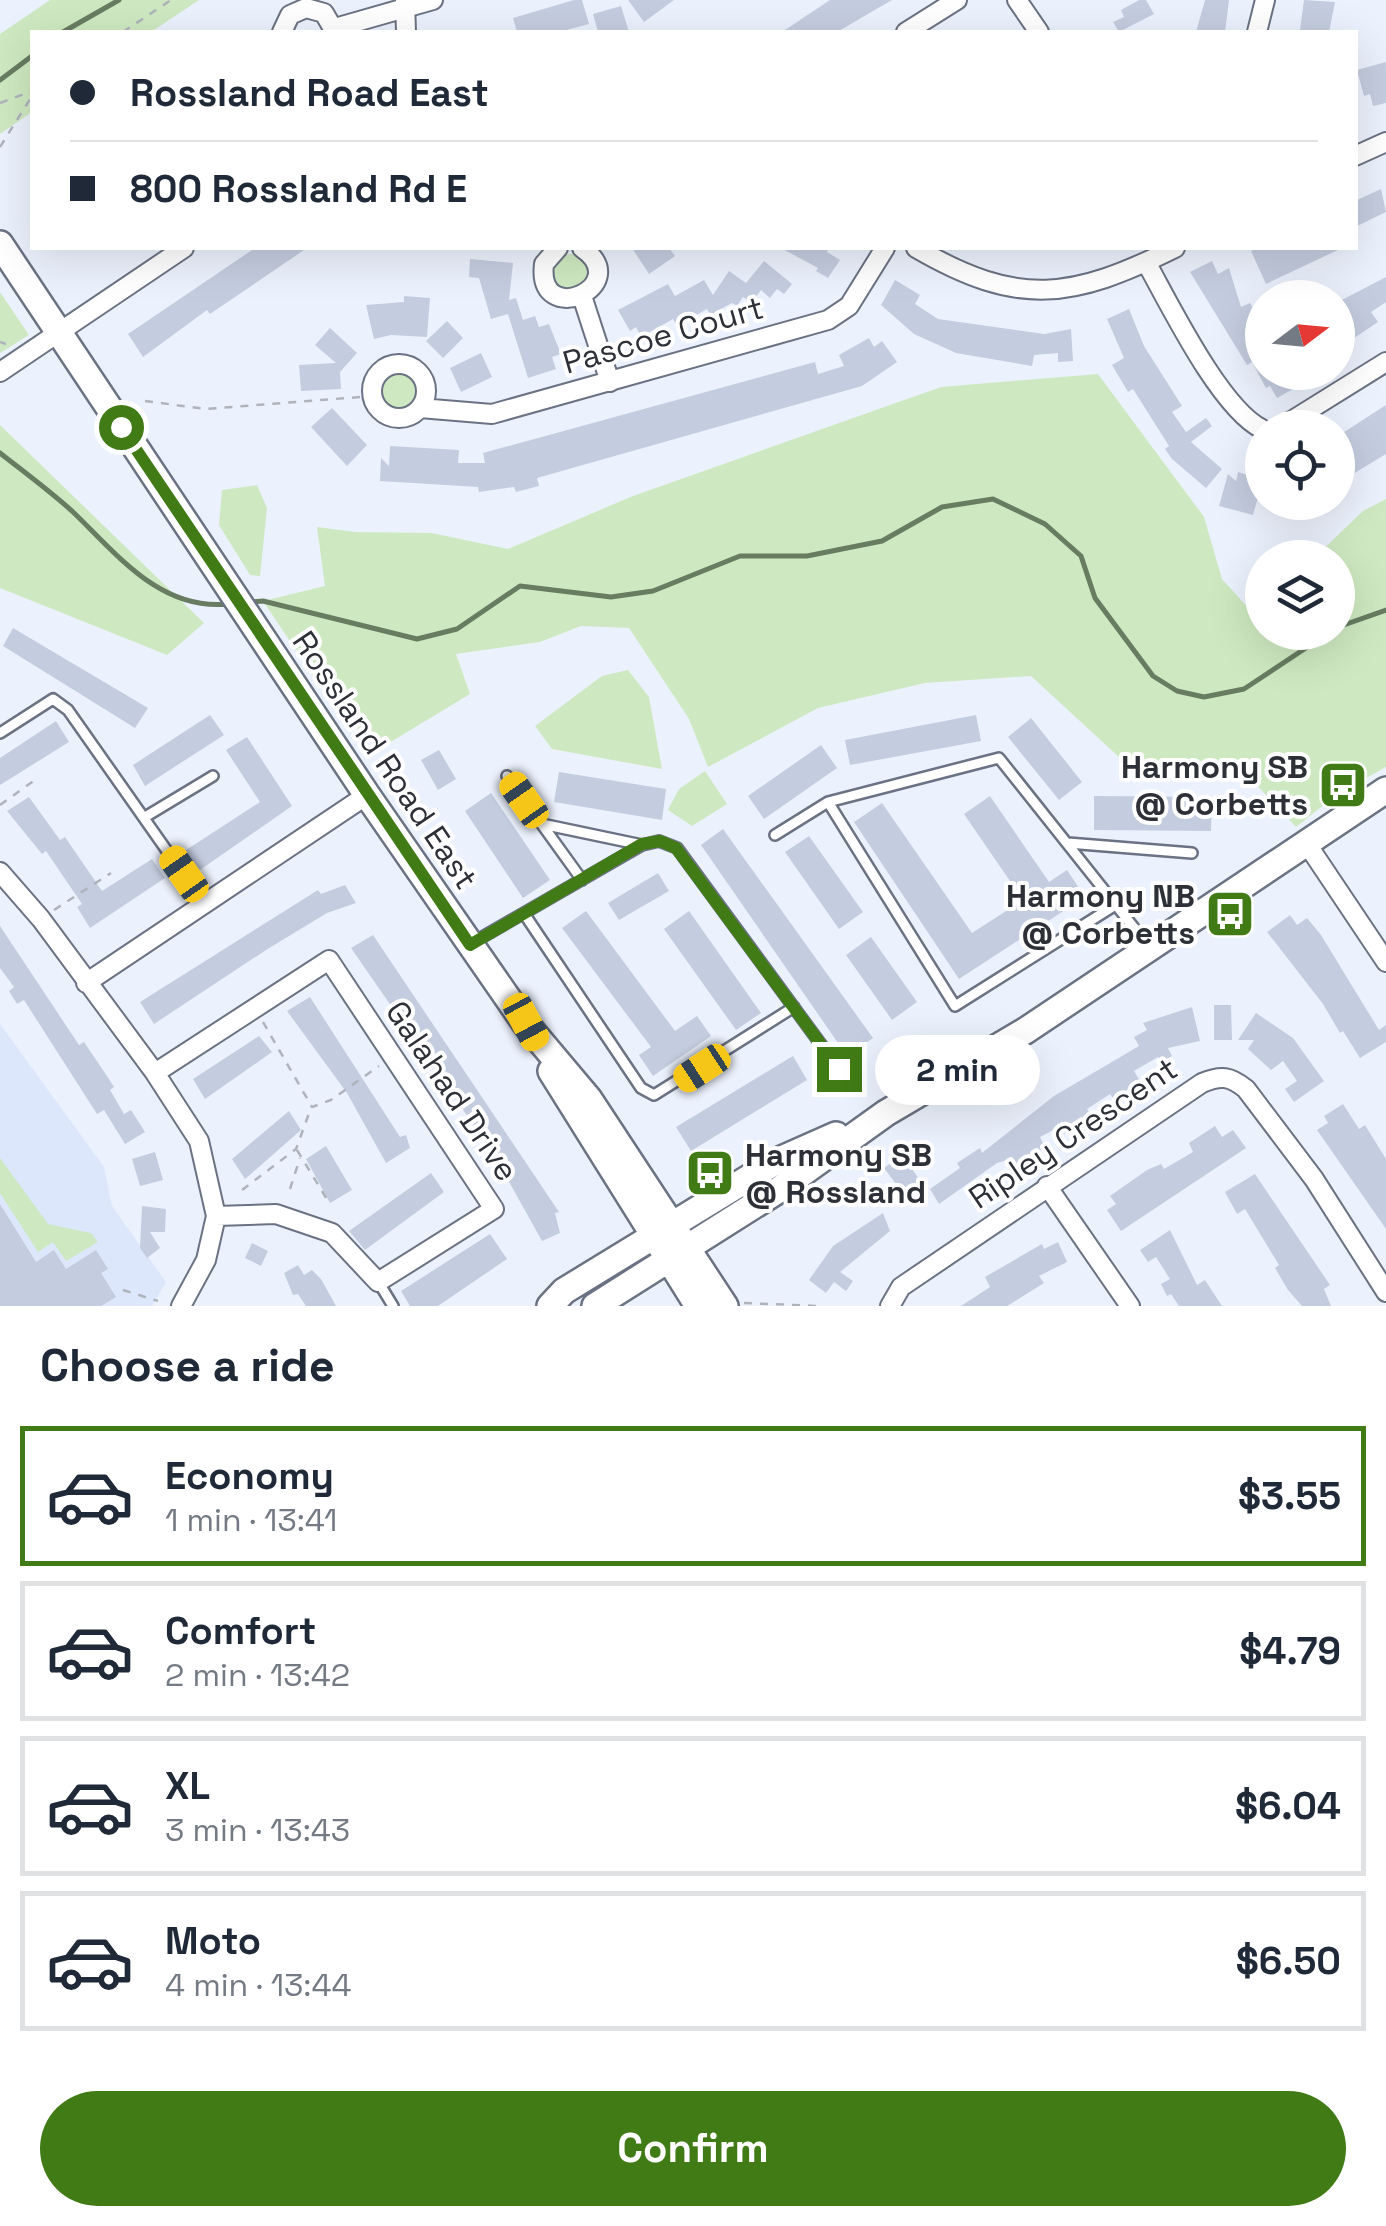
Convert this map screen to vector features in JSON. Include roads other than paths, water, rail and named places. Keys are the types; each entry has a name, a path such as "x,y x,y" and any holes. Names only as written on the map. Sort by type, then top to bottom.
{"main road":[{"name":"Rossland Road East","path":"0,244 470,945 588,1099 678,1254 698,1306"},
{"path":"595,1306 780,1189 886,1113 1025,1030 1386,790"},
{"path":"550,1306 564,1291 774,1162 886,1113"},
{"name":"Rossland Road East","path":"678,1254 734,1304"}],"street":[{"path":"283,30 290,16 306,8 324,12 335,30 405,4 434,0"},
{"path":"909,30 957,0"},
{"path":"1017,0 1038,30"},
{"path":"1258,30 1265,0"},
{"path":"405,4 406,30"},
{"path":"1358,155 1386,142"},
{"path":"0,372 181,250"},
{"path":"556,250 544,264 545,282 556,296 582,296"},
{"path":"582,296 597,274 593,257 584,250"},
{"name":"Pascoe Court","path":"420,408 425,382 406,364 381,371 373,396 389,416 406,417 420,408 492,414 836,316 849,306 884,250"},
{"path":"919,250 962,275 1008,288 1067,290 1108,280 1171,250"},
{"path":"1146,262 1188,339 1245,415"},
{"path":"582,296 610,382"},
{"path":"1309,410 1386,362"},
{"path":"86,983 367,795"},
{"path":"1307,844 1386,962"},
{"path":"0,872 41,918 155,1072 199,1141 216,1216 206,1260 181,1306"},
{"name":"Galahad Drive","path":"155,1072 329,960 494,1209 378,1282"},
{"name":"Ripley Crescent","path":"890,1306 900,1286 1202,1083 1217,1077 1232,1078 1246,1089 1314,1178 1386,1292"},
{"path":"1047,1186 1130,1306"},
{"path":"216,1216 276,1214 332,1232 378,1282"}],"lane":[{"path":"0,733 53,699 68,710 205,905"},
{"path":"775,835 828,802 999,758 1150,948"},
{"path":"145,818 214,776"},
{"path":"508,776 582,880"},
{"path":"828,802 955,1006 1117,904"},
{"path":"542,824 642,844 660,841 676,848 839,1069"},
{"path":"1068,843 1192,853"},
{"path":"470,945 642,844"},
{"path":"525,915 641,1088 654,1095 794,1007"},
{"path":"378,1282 393,1306"}],"waterway":[{"path":"66,30 119,0"},
{"path":"0,80 30,58"},
{"path":"0,453 64,504 123,561 161,589 204,604 228,604"},
{"path":"249,602 263,601 417,639 457,629 520,586 611,597 653,591 740,556 807,556 882,541 942,507 993,499 1045,524 1081,556 1095,598 1153,676 1177,691 1204,697 1244,689 1303,650"},
{"path":"1355,621 1386,610"}],"place":[{"name":"Harmony SB @ Corbetts","path":"1343,785"},
{"name":"Harmony NB @ Corbetts","path":"1230,914"},
{"name":"Harmony SB @ Rossland","path":"710,1173"}]}
